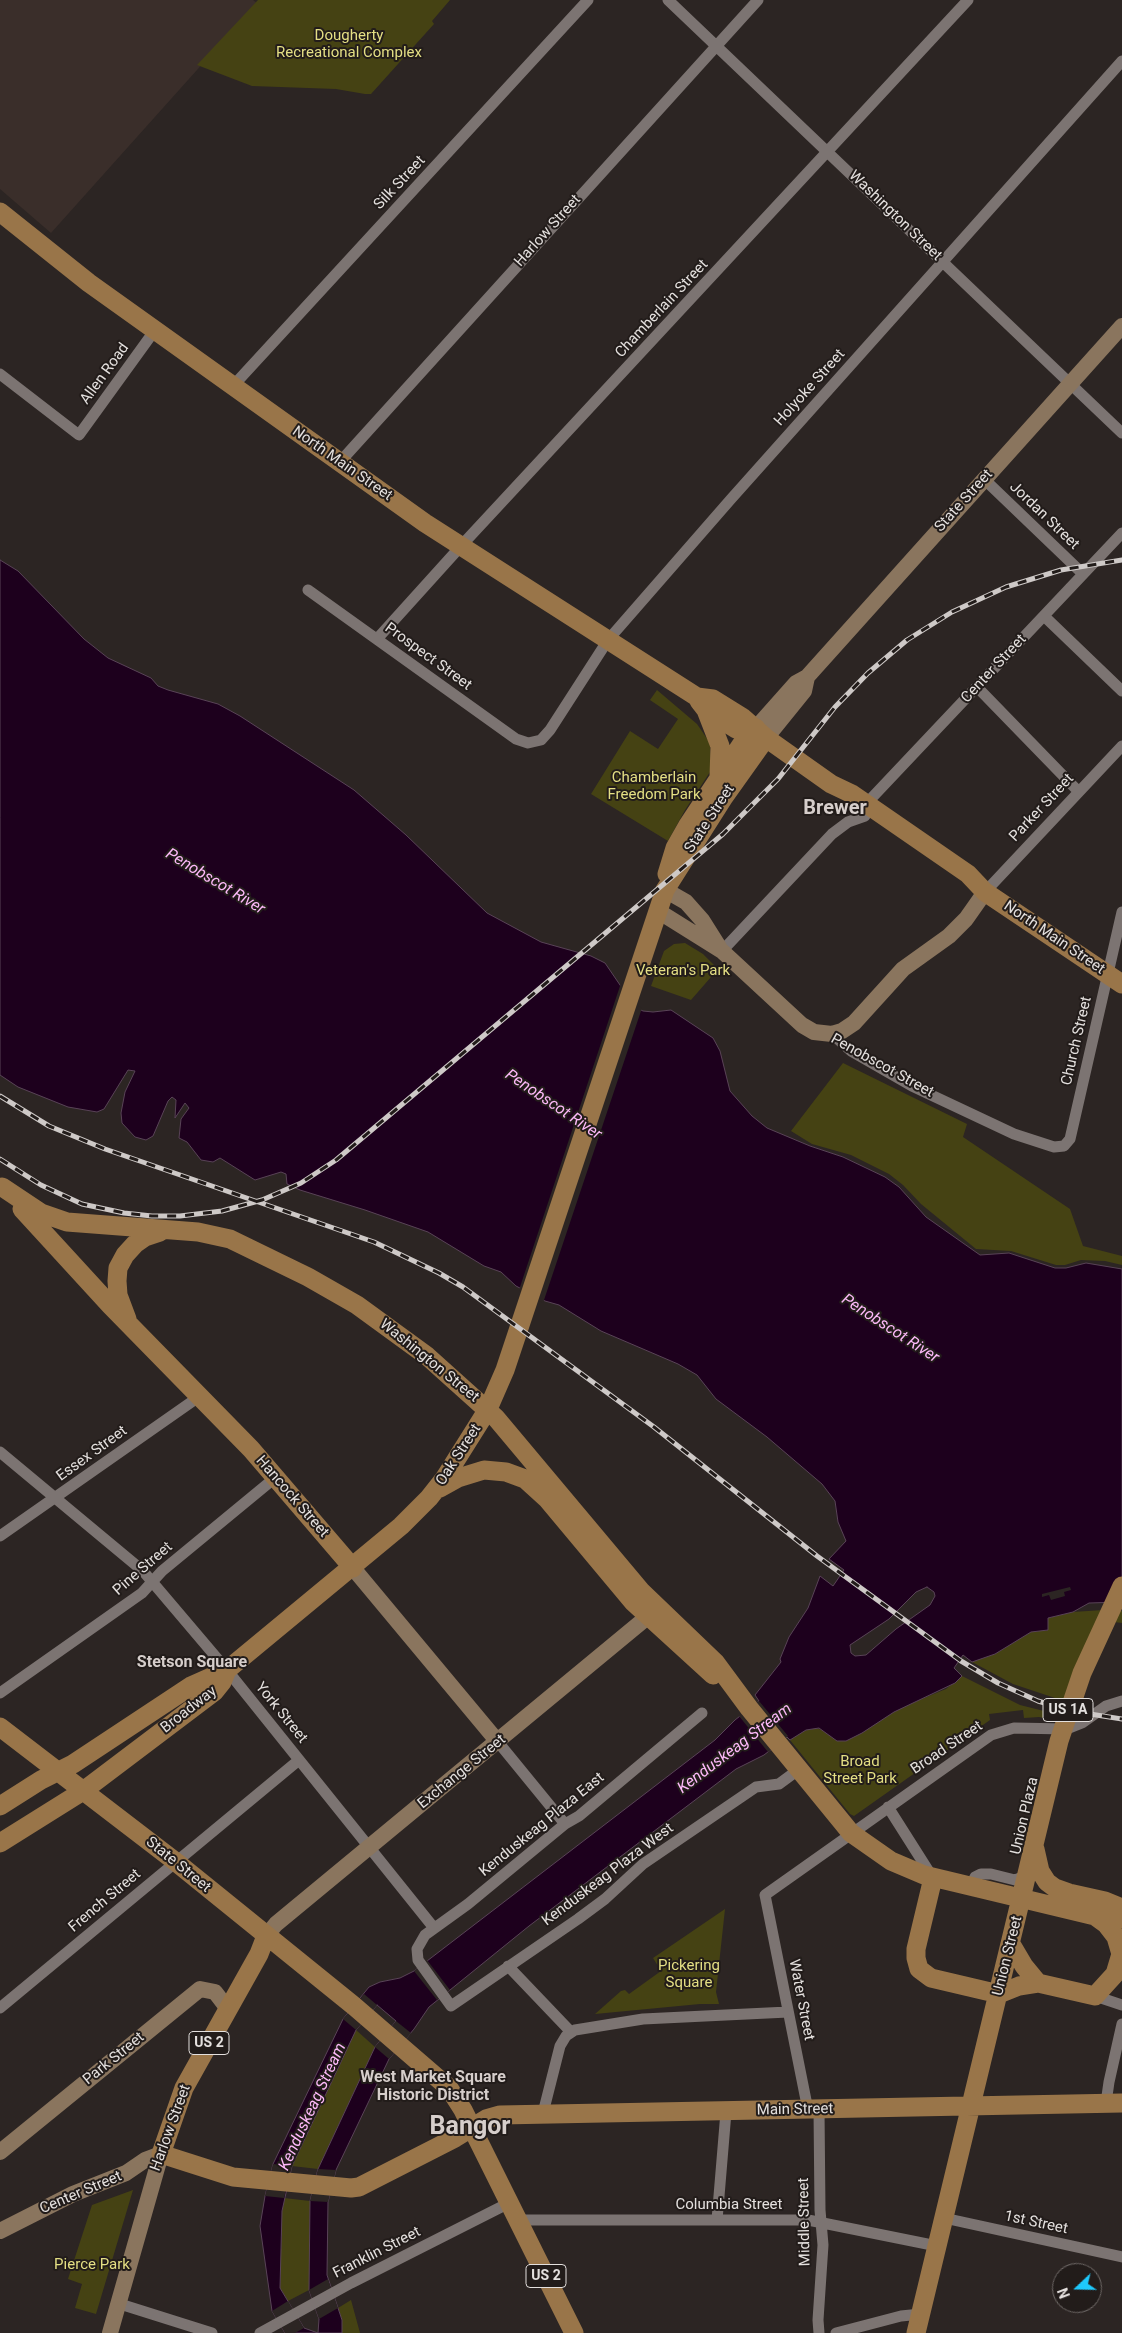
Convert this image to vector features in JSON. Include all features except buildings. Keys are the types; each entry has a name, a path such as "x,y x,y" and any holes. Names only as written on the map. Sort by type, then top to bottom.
{"main road":[{"name":"North Main Street","path":"0,212 89,283 339,463 461,546 608,640 702,704 757,734 831,784 848,792 866,810 968,874 985,892 1115,979"},
{"path":"702,704 720,746 719,777"},
{"name":"State Street","path":"584,1132 665,890 668,867 675,848 719,777 757,734"},
{"name":"State Street","path":"665,890 724,797 757,734"},
{"name":"Oak Street","path":"227,1670 353,1568 401,1526 433,1494 466,1447 497,1390 584,1132"},
{"name":"Washington Street","path":"1,1186 33,1209 57,1220 92,1226 207,1233 230,1239 341,1295 427,1356 488,1409 616,1563 653,1612"},
{"name":"Hancock Street","path":"1,1186 276,1477 353,1568"},
{"path":"136,1331 126,1316 118,1295 116,1280 118,1268 125,1255 140,1240 168,1231"},
{"name":"Washington Street","path":"433,1494 451,1481 477,1472 498,1471 525,1479 547,1498 611,1577 653,1612 749,1708 851,1833 891,1861 933,1878 1095,1916 1122,1919"},
{"name":"Union Street","path":"916,2333 1056,1754 1072,1699 1122,1586"},
{"name":"Broadway","path":"0,1806 41,1780 74,1764 191,1686 227,1670"},
{"name":"Broadway","path":"0,1843 83,1791 214,1692 222,1682 227,1670"},
{"name":"State Street","path":"0,1727 176,1862 361,2012 453,2094 472,2128"},
{"name":"US 1A","path":"1035,1842 1036,1862 1047,1882 1059,1890 1105,1900 1122,1908"},
{"path":"933,1878 916,1949 919,1969 931,1978 999,1994 1013,1988 1038,1983 1096,1996 1115,1974 1121,1954 1116,1938 1106,1924 1095,1916"},
{"name":"Harlow Street","path":"161,2154 184,2088 266,1936"},
{"path":"1011,1944 1028,1972 1038,1983"},
{"name":"Main Street","path":"161,2154 233,2177 355,2188 364,2186 496,2115 1114,2103"},
{"name":"US 2","path":"472,2128 574,2333"}],"street":[{"name":"Silk Street","path":"233,386 588,0"},
{"name":"Washington Street","path":"668,0 1122,432"},
{"name":"Harlow Street","path":"339,463 715,45 758,0"},
{"name":"Chamberlain Street","path":"377,639 968,0"},
{"name":"Holyoke Street","path":"533,743 541,740 550,730 608,640 731,499 1122,61"},
{"name":"State Street","path":"757,734 804,691 807,677 984,479 1072,384 1122,326"},
{"name":"Allen Road","path":"0,374 79,435 155,330"},
{"name":"Jordan Street","path":"984,479 1083,574"},
{"name":"Center Street","path":"722,951 832,834 866,810 977,687 1122,533"},
{"name":"Prospect Street","path":"308,590 516,739 533,743"},
{"path":"1044,616 1122,691"},
{"path":"977,687 1078,791"},
{"name":"Parker Street","path":"985,892 1122,746"},
{"path":"665,890 679,896 691,907 702,920 722,951"},
{"path":"832,1034 854,1024 904,969 949,936 966,919 985,892"},
{"path":"658,910 722,951"},
{"name":"Church Street","path":"1064,1146 1070,1139 1115,979 1122,912"},
{"name":"Penobscot Street","path":"722,951 802,1025 814,1032 832,1034 851,1051 927,1093 1014,1134 1054,1147 1064,1146"},
{"name":"Essex Street","path":"0,1536 200,1396"},
{"name":"York Street","path":"0,1452 143,1571 227,1670 434,1928"},
{"name":"Pine Street","path":"0,1693 142,1593 162,1571 276,1477"},
{"name":"Hancock Street","path":"353,1568 565,1824"},
{"name":"Exchange Street","path":"266,1936 276,1924 653,1612"},
{"path":"1060,1730 1074,1727 1106,1706 1122,1701"},
{"name":"Kenduskeag Plaza East","path":"443,1995 417,1958 417,1949 423,1938 468,1904 565,1824 579,1816 702,1713"},
{"name":"Broad Street","path":"765,1896 974,1746 996,1733 1019,1728 1060,1730"},
{"name":"Union Plaza","path":"971,1886 975,1877 980,1874 1015,1880 1026,1874 1060,1730"},
{"name":"French Street","path":"0,2008 299,1760"},
{"name":"Kenduskeag Plaza West","path":"443,1995 452,2006 578,1919 605,1899 644,1864 754,1789 762,1785 782,1783 798,1770"},
{"path":"888,1807 933,1878"},
{"name":"Water Street","path":"765,1896 788,2012 814,2110"},
{"path":"508,1966 571,2032"},
{"name":"Park Street","path":"0,2152 200,1989 215,1992 228,2009"},
{"path":"1096,1996 1122,2005"},
{"path":"543,2113 560,2046 571,2032 643,2019 788,2012"},
{"path":"1114,2103 1109,2082 1122,2024"},
{"name":"Middle Street","path":"814,2110 823,2245 818,2320 819,2333"},
{"path":"717,2220 726,2112"},
{"name":"Harlow Street","path":"110,2333 120,2304 161,2154"},
{"name":"Center Street","path":"0,2231 73,2194 126,2173 145,2160 161,2154"},
{"name":"Franklin Street","path":"260,2333 280,2324 332,2293 509,2203"},
{"name":"1st Street","path":"944,2218 1122,2257"},
{"name":"Columbia Street","path":"518,2220 803,2220 937,2246"},
{"path":"120,2304 212,2333"},
{"path":"836,2333 901,2316 921,2314"}],"shaded area":[{"path":"0,0 253,0 257,3 51,233 0,189"}],"green space":[{"name":"Dougherty Recreational Complex","path":"258,0 450,0 432,21 434,24 371,94 365,94 336,89 252,86 197,65"},
{"name":"Chamberlain Freedom Park","path":"657,690 697,724 710,743 710,772 685,810 668,841 591,794 630,731 658,749 678,719 650,700"},
{"name":"Veteran's Park","path":"685,943 703,954 718,969 691,1000 651,986 664,951 674,944"},
{"path":"843,1063 967,1124 963,1137 1070,1209 1083,1246 1122,1256 1122,1265 1105,1261 1081,1260 1065,1265 1056,1265 1011,1251 976,1249 921,1204 903,1185 889,1174 851,1155 812,1144 791,1131"},
{"path":"1122,1611 1122,1623 1098,1620 1064,1701 1013,1684 972,1662 995,1654 1031,1632 1048,1630 1048,1618 1073,1612"},
{"name":"Broad Street Park","path":"962,1676 1020,1705 1072,1718 1058,1721 1039,1717 1024,1718 1023,1710 989,1714 990,1720 854,1816 850,1814 790,1740 801,1732 814,1728 823,1730 834,1739 846,1741 902,1707 946,1689"},
{"name":"Pickering Square","path":"725,1909 716,1992 719,2004 700,2004 595,2014 621,1991 625,1990 629,1994 661,1971 653,1958"},
{"path":"356,2030 375,2047 318,2169 292,2166"},
{"name":"Pierce Park","path":"133,2190 96,2314 75,2308 82,2284 68,2279 92,2205"},
{"path":"284,2198 310,2201 309,2290 288,2301 280,2288"},
{"path":"351,2300 360,2333 342,2333 342,2320 338,2308"}],"water":[{"path":"0,560 18,571 84,639 108,658 151,678 158,686 218,704 240,716 354,790 406,835 487,913 541,942 591,956 605,963 635,1007 643,1011 653,1012 671,1010 713,1038 720,1051 730,1091 752,1116 767,1128 843,1157 885,1177 899,1187 926,1217 980,1255 1009,1253 1055,1268 1066,1268 1086,1263 1122,1269 1122,1602 1089,1603 1073,1612 1048,1618 1048,1630 1031,1632 995,1654 972,1662 963,1655 954,1668 962,1676 955,1683 894,1712 846,1741 837,1741 819,1728 806,1730 790,1740 787,1737 764,1755 736,1769 529,1926 429,2007 414,2029 389,2059 336,2170 328,2202 327,2275 342,2320 342,2333 318,2333 285,2333 272,2311 260,2226 273,2164 343,2019 369,1987 380,1982 400,1978 414,1971 715,1740 735,1720 759,1701 755,1695 781,1662 780,1659 789,1637 808,1608 820,1576 833,1586 844,1570 829,1559 846,1541 838,1522 835,1501 822,1484 767,1437 716,1399 697,1375 678,1364 601,1331 559,1305 545,1301 516,1286 501,1272 484,1266 428,1232 300,1190 287,1184 286,1174 281,1172 255,1180 220,1158 213,1162 201,1160 187,1142 179,1138 181,1119 189,1108 185,1103 175,1118 176,1100 172,1097 168,1101 153,1136 146,1140 135,1137 122,1123 121,1113 125,1092 135,1071 128,1070 104,1109 97,1112 68,1107 18,1087 0,1075","holes":["927,1587 934,1592 935,1596 930,1605 896,1629 866,1655 855,1656 851,1653 850,1645 889,1619 916,1592","377,2005 396,2021 375,2047 318,2169 310,2201 309,2290 319,2319 318,2333 304,2328 280,2288 282,2211 292,2166 356,2030"]}],"pier":[{"path":"621,983 637,1005 642,1008 543,1303 519,1290"},
{"path":"1070,1587 1071,1590 1064,1592 1065,1596 1051,1600 1049,1595 1042,1597 1042,1594"},
{"path":"759,1701 788,1736 768,1752 739,1716"},
{"path":"427,1960 450,1990 437,2000 414,1971"},
{"path":"364,1994 377,2005 356,2030 343,2019"},
{"path":"396,2021 411,2033 389,2059 375,2047"},
{"path":"273,2164 292,2166 284,2198 265,2196"},
{"path":"318,2169 336,2170 328,2202 310,2201"},
{"path":"328,2279 338,2308 319,2319 309,2290"},
{"path":"288,2301 304,2328 295,2333 285,2333 272,2311"}],"railway":[{"path":"0,1159 41,1185 82,1204 124,1213 152,1216 180,1216 222,1211 262,1200 301,1183 336,1160 723,834 778,779 835,707 868,673 907,640 952,612 1006,587 1061,570 1122,560"},
{"path":"0,1096 49,1126 105,1149 374,1242 439,1273 463,1287 654,1427 817,1556 961,1661 998,1683 1038,1701 1071,1711 1122,1719"}],"district":[{"name":"Brewer","path":"835,809"},
{"name":"Stetson Square","path":"192,1663"},
{"name":"West Market Square Historic District","path":"433,2087"},
{"name":"Bangor","path":"470,2128"}],"water label":[{"name":"Penobscot River","path":"215,882"},
{"name":"Penobscot River","path":"553,1105"},
{"name":"Penobscot River","path":"890,1329"},
{"name":"Kenduskeag Stream","path":"735,1749"},
{"name":"Kenduskeag Stream","path":"313,2107"}]}
